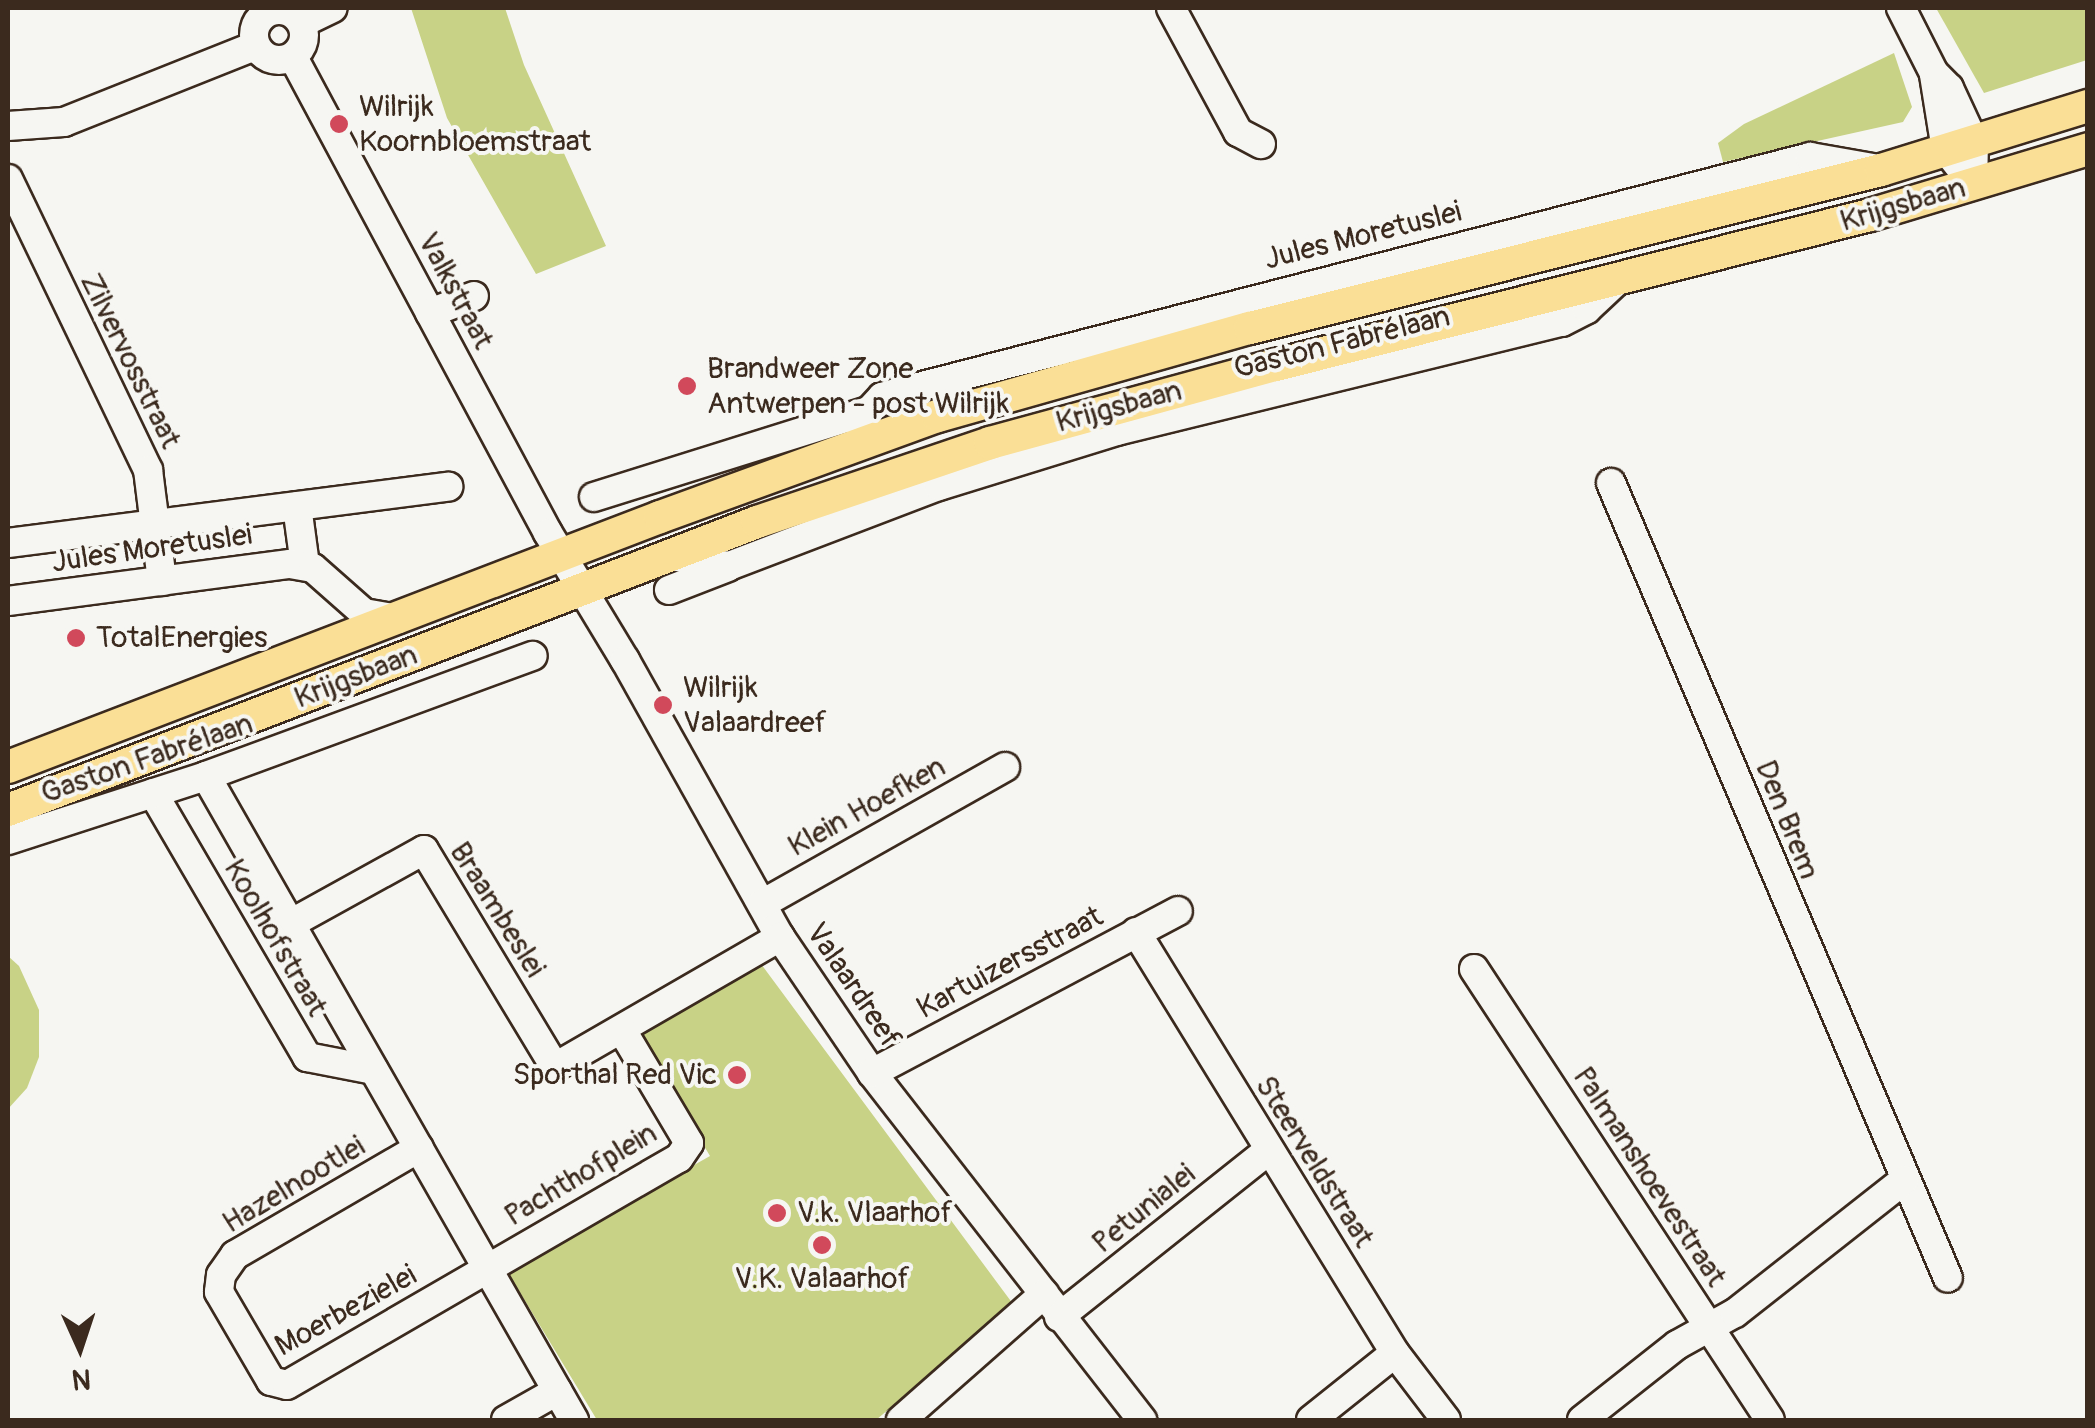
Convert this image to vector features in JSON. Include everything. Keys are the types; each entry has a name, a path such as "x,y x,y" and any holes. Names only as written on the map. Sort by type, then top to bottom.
{"main road":[{"name":"Krijgsbaan","path":"8,767 858,444 1059,379 1880,170 2088,106"},
{"name":"Krijgsbaan","path":"8,810 872,480 1086,414 1619,279 1973,185 2088,149"}],"street":[{"path":"302,23 333,8"},
{"path":"1171,8 1238,132 1261,144"},
{"path":"1902,8 1934,73 1973,185"},
{"path":"265,10 292,13 302,23 305,36 293,57 278,61 264,56 255,46 257,21 265,10"},
{"path":"8,126 64,122 255,46"},
{"name":"Valkstraat","path":"293,57 561,554"},
{"name":"Jules Moretuslei","path":"594,497 868,410 882,397 899,392 1810,157 1880,170"},
{"name":"Zilvervosstraat","path":"8,179 148,470 162,581"},
{"name":"Gaston Fabrélaan","path":"669,590 939,486 1117,431 1562,322 1587,310 1619,279"},
{"path":"430,313 474,296"},
{"path":"858,444 868,410"},
{"name":"Den Brem","path":"1612,484 1948,1278"},
{"name":"Jules Moretuslei","path":"8,542 448,487"},
{"path":"297,506 306,565 322,574 338,594 364,613 400,619"},
{"name":"Valaardreef","path":"561,554 780,937 872,1073 1142,1420"},
{"path":"671,556 728,566"},
{"name":"Jules Moretuslei","path":"8,601 306,565"},
{"path":"326,647 338,622 338,594"},
{"name":"Gaston Fabrélaan","path":"8,840 206,776 533,656"},
{"name":"Klein Hoefken","path":"762,904 1004,767"},
{"name":"Koolhofstraat","path":"206,776 574,1420"},
{"name":"Koolhofstraat","path":"153,792 306,1057 374,1070"},
{"name":"Braambeslei","path":"290,924 424,850 555,1067 622,1030"},
{"name":"Kartuizersstraat","path":"872,1073 1178,911"},
{"name":"Steerveldstraat","path":"1136,932 1396,1353 1446,1420"},
{"path":"622,1030 780,937"},
{"name":"Palmanshoevestraat","path":"1474,969 1770,1420"},
{"name":"Pachthofplein","path":"490,1268 679,1158 689,1143 622,1030"},
{"name":"Hazelnootlei","path":"219,1292 221,1275 235,1255 419,1148"},
{"name":"Petunialei","path":"901,1420 1268,1151"},
{"path":"1582,1420 1904,1180"},
{"name":"Moerbezielei","path":"219,1292 262,1372 271,1381 287,1385 490,1268"},
{"path":"1311,1420 1396,1353"},
{"path":"506,1420 557,1391"}],"green space":[{"path":"411,8 505,8 524,65 606,246 536,274 447,118"},
{"path":"1936,8 2087,8 2087,60 1984,93"},
{"path":"1894,53 1912,107 1903,122 1723,162 1718,143 1744,124"},
{"path":"8,956 19,966 39,1010 39,1057 27,1088 8,1109"},
{"name":"V.k. Vlaarhof","path":"761,964 1013,1304 876,1420 597,1420 507,1271 710,1156 638,1035"}],"place":[{"name":"Wilrijk Koornbloemstraat","path":"339,124"},
{"name":"Brandweer Zone Antwerpen - post Wilrijk","path":"687,386"},
{"name":"TotalEnergies","path":"76,638"},
{"name":"Wilrijk Valaardreef","path":"663,705"},
{"name":"Sporthal Red Vic","path":"737,1075"},
{"name":"V.k. Vlaarhof","path":"777,1213"},
{"name":"V.K. Valaarhof","path":"822,1245"}]}
